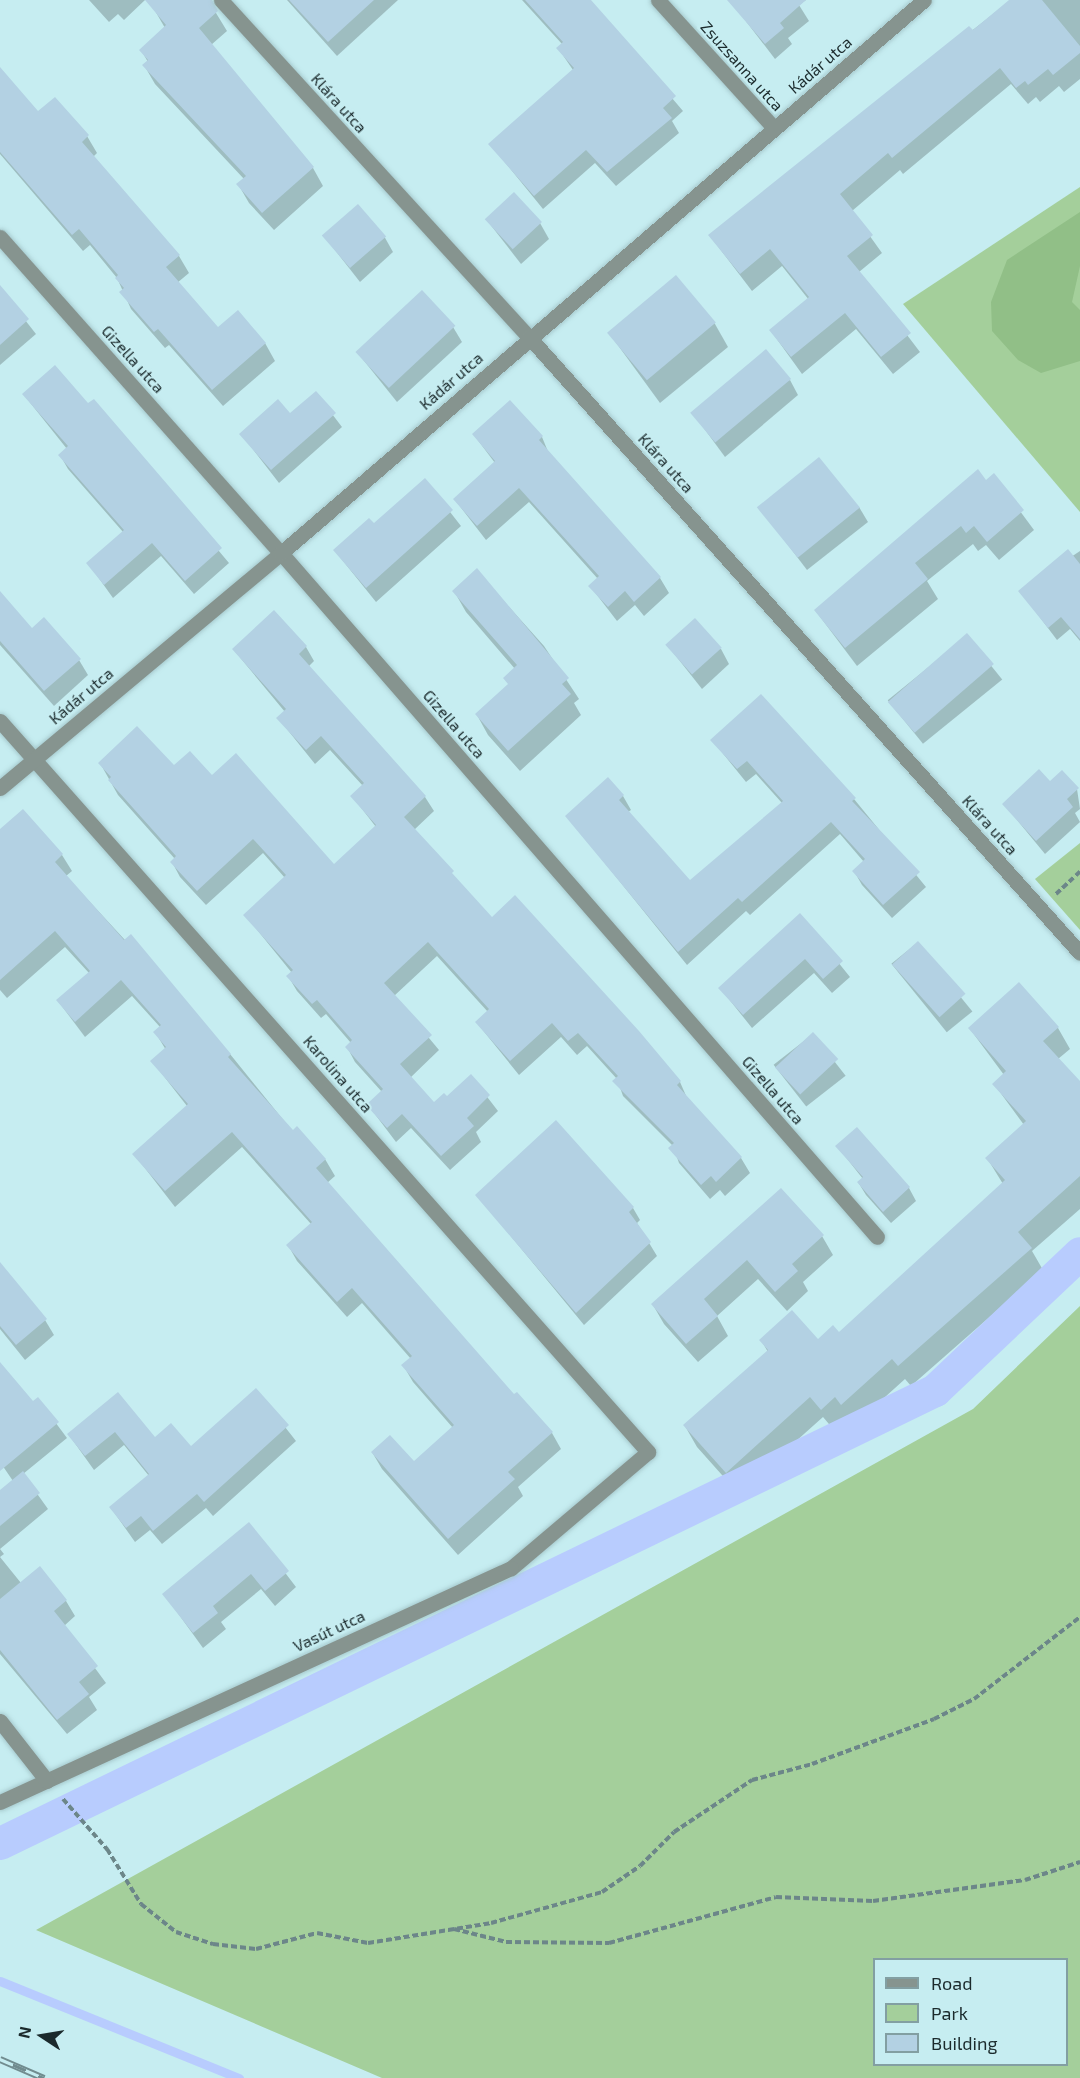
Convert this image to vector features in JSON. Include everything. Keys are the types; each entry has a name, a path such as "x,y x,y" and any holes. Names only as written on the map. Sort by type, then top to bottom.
{"street":[{"name":"Klára utca","path":"221,0 529,337 1080,953"},
{"name":"Zsuzsanna utca","path":"658,0 774,129"},
{"name":"Kádár utca","path":"0,788 281,553 529,337 924,0"},
{"name":"Gizella utca","path":"0,237 281,553 877,1237"},
{"name":"Karolina utca","path":"0,721 648,1452"},
{"name":"Vasút utca","path":"0,1802 511,1568 648,1452"},
{"path":"0,1721 47,1780"}],"path":[{"path":"1041,909 1080,872"},
{"path":"47,1780 107,1849 141,1904 176,1932 213,1944 256,1948 317,1933 368,1943 491,1923 602,1892 640,1866 674,1832 752,1780 812,1764 934,1719 974,1699 1080,1617"},
{"path":"450,1928 506,1942 609,1943 776,1897 873,1901 1025,1880 1080,1863"}],"green space":[{"path":"1080,187 1080,512 903,304"},
{"path":"1080,212 1080,266 1072,302 1080,310 1080,361 1041,373 1018,360 992,331 991,302 1007,260"},
{"path":"1080,843 1080,930 1035,879"},
{"path":"1080,1306 1080,2078 382,2078 36,1930 973,1409"}],"building":[{"path":"145,0 212,0 218,11 199,28 314,167 262,213 236,184 246,176 142,65 148,60 139,50 166,25"},
{"path":"289,0 374,0 328,42"},
{"path":"525,0 591,0 676,96 663,108 672,118 607,172 586,150 534,196 488,144 574,68 556,48 563,42"},
{"path":"727,0 806,0 780,23 784,28 765,44"},
{"path":"1009,0 1042,0 1080,46 1080,53 1053,75 1048,69 1028,85 1025,81 1016,88 1000,68 892,158 888,153 840,194 873,235 847,256 911,333 881,357 845,313 791,357 769,330 809,297 770,249 740,274 708,235 969,26 973,30"},
{"path":"0,67 38,111 55,97 89,135 82,142 180,255 166,267 218,327 238,310 266,343 212,390 158,329 154,332 119,292 124,288 115,278 118,275 79,229 72,235 0,152"},
{"path":"514,192 542,222 513,249 485,219"},
{"path":"358,204 386,236 350,268 322,235"},
{"path":"676,275 716,322 647,380 607,333"},
{"path":"0,285 29,319 0,345"},
{"path":"422,290 455,326 389,388 355,352"},
{"path":"766,349 791,379 715,443 690,413"},
{"path":"55,365 88,403 94,399 222,548 185,581 152,543 104,585 86,563 124,530 58,455 68,446 22,394"},
{"path":"316,391 336,413 271,470 239,434 278,399 290,413"},
{"path":"510,400 543,436 539,440 661,577 634,602 625,591 608,607 588,586 599,576 519,488 477,526 453,499 495,461 472,434"},
{"path":"819,457 860,508 798,558 757,507"},
{"path":"978,469 986,480 994,473 1024,510 987,542 974,526 966,533 961,526 915,563 928,579 845,648 814,610"},
{"path":"425,478 453,510 366,588 333,550 369,518 374,523"},
{"path":"1068,549 1080,564 1080,639 1061,617 1048,628 1018,591"},
{"path":"477,568 569,678 562,684 571,694 508,751 475,714 508,684 503,678 517,665 452,591"},
{"path":"0,591 32,628 44,617 81,659 44,691 0,641"},
{"path":"274,610 307,646 299,654 426,796 404,817 454,871 452,873 492,917 515,895 639,1031 681,1081 677,1085 742,1157 716,1182 711,1176 701,1185 668,1148 674,1143 612,1081 618,1076 578,1033 568,1041 552,1023 510,1061 475,1022 489,1009 428,942 384,983 432,1035 400,1064 434,1102 444,1093 447,1096 471,1074 490,1095 467,1118 474,1126 441,1156 402,1114 387,1128 366,1105 383,1089 345,1047 352,1040 317,1000 312,1004 286,976 293,970 243,915 286,875 253,839 197,891 170,862 176,856 108,780 111,777 98,763 137,726 174,765 190,751 212,775 236,753 334,864 376,825 350,796 364,783 321,736 306,750 276,718 286,709 232,649"},
{"path":"695,618 722,648 692,674 665,645"},
{"path":"967,633 994,664 915,733 888,702"},
{"path":"761,694 856,798 852,801 920,872 883,905 852,871 865,859 831,822 742,902 738,898 678,952 565,816 608,777 624,795 619,800 690,880 783,801 747,761 737,769 710,740"},
{"path":"1039,769 1050,781 1062,770 1079,788 1067,799 1073,807 1036,841 1002,804"},
{"path":"23,809 63,854 55,862 124,940 131,934 231,1054 228,1057 293,1130 297,1126 326,1159 316,1168 514,1394 517,1392 553,1432 508,1472 515,1479 448,1539 371,1452 390,1435 414,1461 454,1425 401,1365 412,1356 352,1288 337,1302 286,1245 312,1222 232,1132 165,1191 132,1154 188,1104 150,1061 166,1047 153,1032 161,1025 121,980 75,1022 56,1000 90,971 55,931 0,980 0,829"},
{"path":"800,913 843,961 823,979 805,959 743,1015 718,988"},
{"path":"918,941 966,994 939,1017 892,964"},
{"path":"1019,982 1059,1027 1043,1041 1080,1081 1080,1176 1018,1232 1032,1248 898,1366 892,1359 841,1405 835,1397 821,1410 810,1397 726,1473 683,1425 768,1350 759,1340 792,1310 818,1339 833,1325 839,1332 1005,1180 985,1158 1026,1121 992,1084 1006,1071 968,1028"},
{"path":"813,1032 838,1059 800,1095 775,1067"},
{"path":"556,1120 634,1207 629,1212 651,1242 576,1313 475,1195"},
{"path":"857,1127 910,1187 883,1212 857,1182 863,1177 835,1146"},
{"path":"781,1188 824,1235 792,1264 798,1271 775,1292 747,1260 704,1299 718,1316 686,1344 651,1304"},
{"path":"0,1262 47,1319 16,1345 0,1326"},
{"path":"0,1362 33,1401 38,1397 59,1422 0,1471"},
{"path":"256,1388 289,1425 204,1502 197,1494 153,1531 141,1516 126,1528 109,1507 149,1474 115,1432 85,1456 67,1434 118,1392 155,1437 171,1423 191,1446"},
{"path":"23,1471 40,1493 0,1526 0,1490"},
{"path":"249,1522 289,1571 265,1591 251,1574 213,1606 218,1613 193,1633 162,1594"},
{"path":"40,1566 67,1600 54,1611 98,1666 79,1682 89,1694 57,1720 0,1650 0,1599"}],"waterway":[{"path":"0,1843 935,1390 1080,1253"},
{"path":"0,1981 239,2078"}],"railway":[{"path":"0,2059 44,2078"}]}
